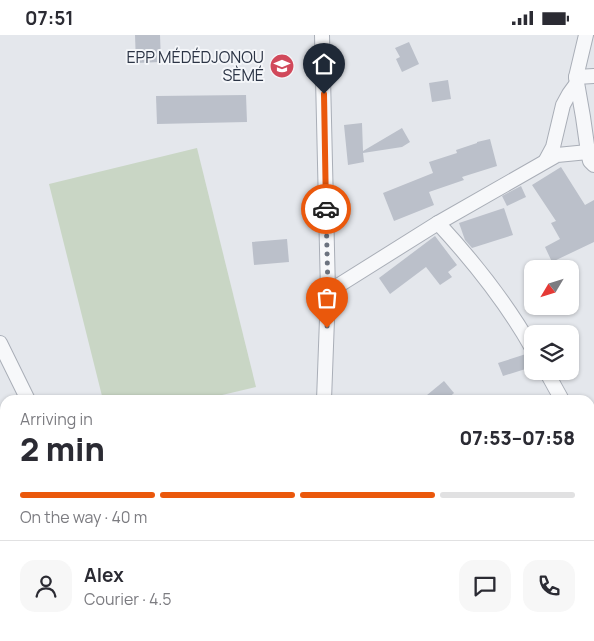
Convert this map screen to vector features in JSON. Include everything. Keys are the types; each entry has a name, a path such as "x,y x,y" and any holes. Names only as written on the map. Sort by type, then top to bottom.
{"street":[{"path":"322,35 328,292 324,395"},
{"path":"546,161 554,147 564,105 576,80 586,35"},
{"path":"576,80 594,76"},
{"path":"576,80 588,153 590,161 594,165"},
{"path":"328,292 438,223 557,155 588,153"},
{"path":"438,223 464,251 499,295 524,334"},
{"path":"0,343 5,367 25,395"},
{"path":"551,380 559,395"}],"green space":[{"path":"197,148 256,387 222,395 102,395 49,184"}],"building":[{"path":"135,35 160,35 161,62 136,63"},
{"path":"409,42 419,64 402,72 396,59 400,57 395,48"},
{"path":"448,80 451,99 432,102 429,83"},
{"path":"246,95 247,122 157,124 156,96"},
{"path":"362,123 363,151 402,128 410,142 402,147 363,153 364,162 348,165 344,125"},
{"path":"490,139 497,166 462,177 464,180 429,192 434,205 394,221 383,193 433,173 429,162 457,153 456,150 477,142"},
{"path":"561,167 585,205 594,200 594,242 556,260 551,260 545,247 560,239 551,223 556,221 532,185"},
{"path":"521,186 526,197 507,206 502,196"},
{"path":"504,208 513,235 472,248 465,240 459,223"},
{"path":"435,236 457,265 448,272 452,277 440,285 426,267 390,294 379,278"},
{"path":"287,239 289,262 254,265 252,242"},
{"path":"524,355 524,369 503,376 498,363"},
{"path":"444,381 454,393 452,395 427,395"}],"way so far":[{"path":"326,209 327,328"}],"place":[{"name":"EPP MÉDÉDJONOU SÈMÉ","path":"282,66"}],"route":[{"path":"324,94 326,209"}]}
